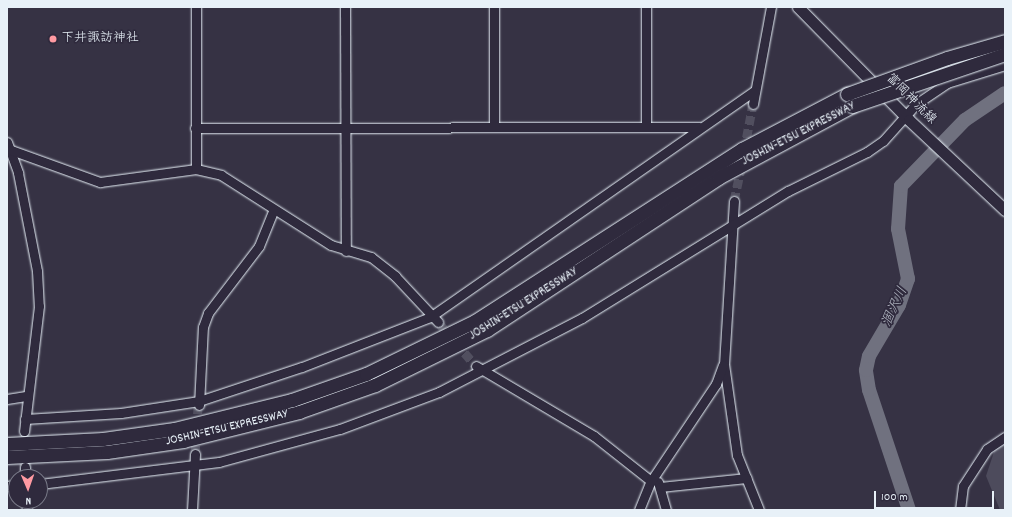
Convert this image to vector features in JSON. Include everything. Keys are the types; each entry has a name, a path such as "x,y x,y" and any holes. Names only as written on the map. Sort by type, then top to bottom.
{"highway":[{"name":"JOSHIN-ETSU EXPRESSWAY","path":"7,444 104,439 174,429 292,400 366,374 476,320 742,149 947,58 1005,41"},
{"name":"JOSHIN-ETSU EXPRESSWAY","path":"7,457 107,452 183,441 298,412 375,385 487,330 718,178 850,100 1005,54"}],"main road":[{"name":"富岡神流線","path":"798,7 906,118 1005,210"}],"street":[{"path":"196,7 196,169"},
{"path":"346,7 346,250"},
{"path":"494,7 494,126"},
{"path":"646,7 646,125"},
{"path":"753,104 771,7"},
{"path":"48,483 194,467 340,429 480,369 582,318 788,191 867,152 947,83 1005,65"},
{"path":"24,419 121,413 199,404 302,367 430,317 495,275 699,127 755,90"},
{"path":"195,128 346,125 646,125 699,127"},
{"path":"9,146 100,182 196,169 235,183 273,211 346,250 358,252 377,262 395,276 430,317 438,322"},
{"path":"9,146 37,271 39,306 26,396 24,431"},
{"path":"734,201 731,226 724,364 737,455 759,510"},
{"path":"199,404 203,327 208,313 259,246 273,211"},
{"path":"639,510 653,478 716,384 724,364"},
{"path":"480,369 594,436 653,478 660,487 666,510"},
{"path":"7,399 26,396"},
{"path":"960,510 963,486 987,449 1005,437"},
{"path":"192,510 195,454"},
{"path":"660,487 747,478"}],"shaded area":[{"path":"1005,444 1005,510 1000,510 986,476 995,449"}],"waterway":[{"name":"涸沢川","path":"909,510 869,390 866,370 869,356 899,305 908,279 898,229 901,186 965,120 1005,93"}],"tunnel":[{"path":"744,151 753,104"},
{"path":"734,201 742,163"},
{"path":"438,322 476,366"},
{"path":"195,454 198,407"}],"place":[{"name":"下井諏訪神社","path":"53,39"}]}
